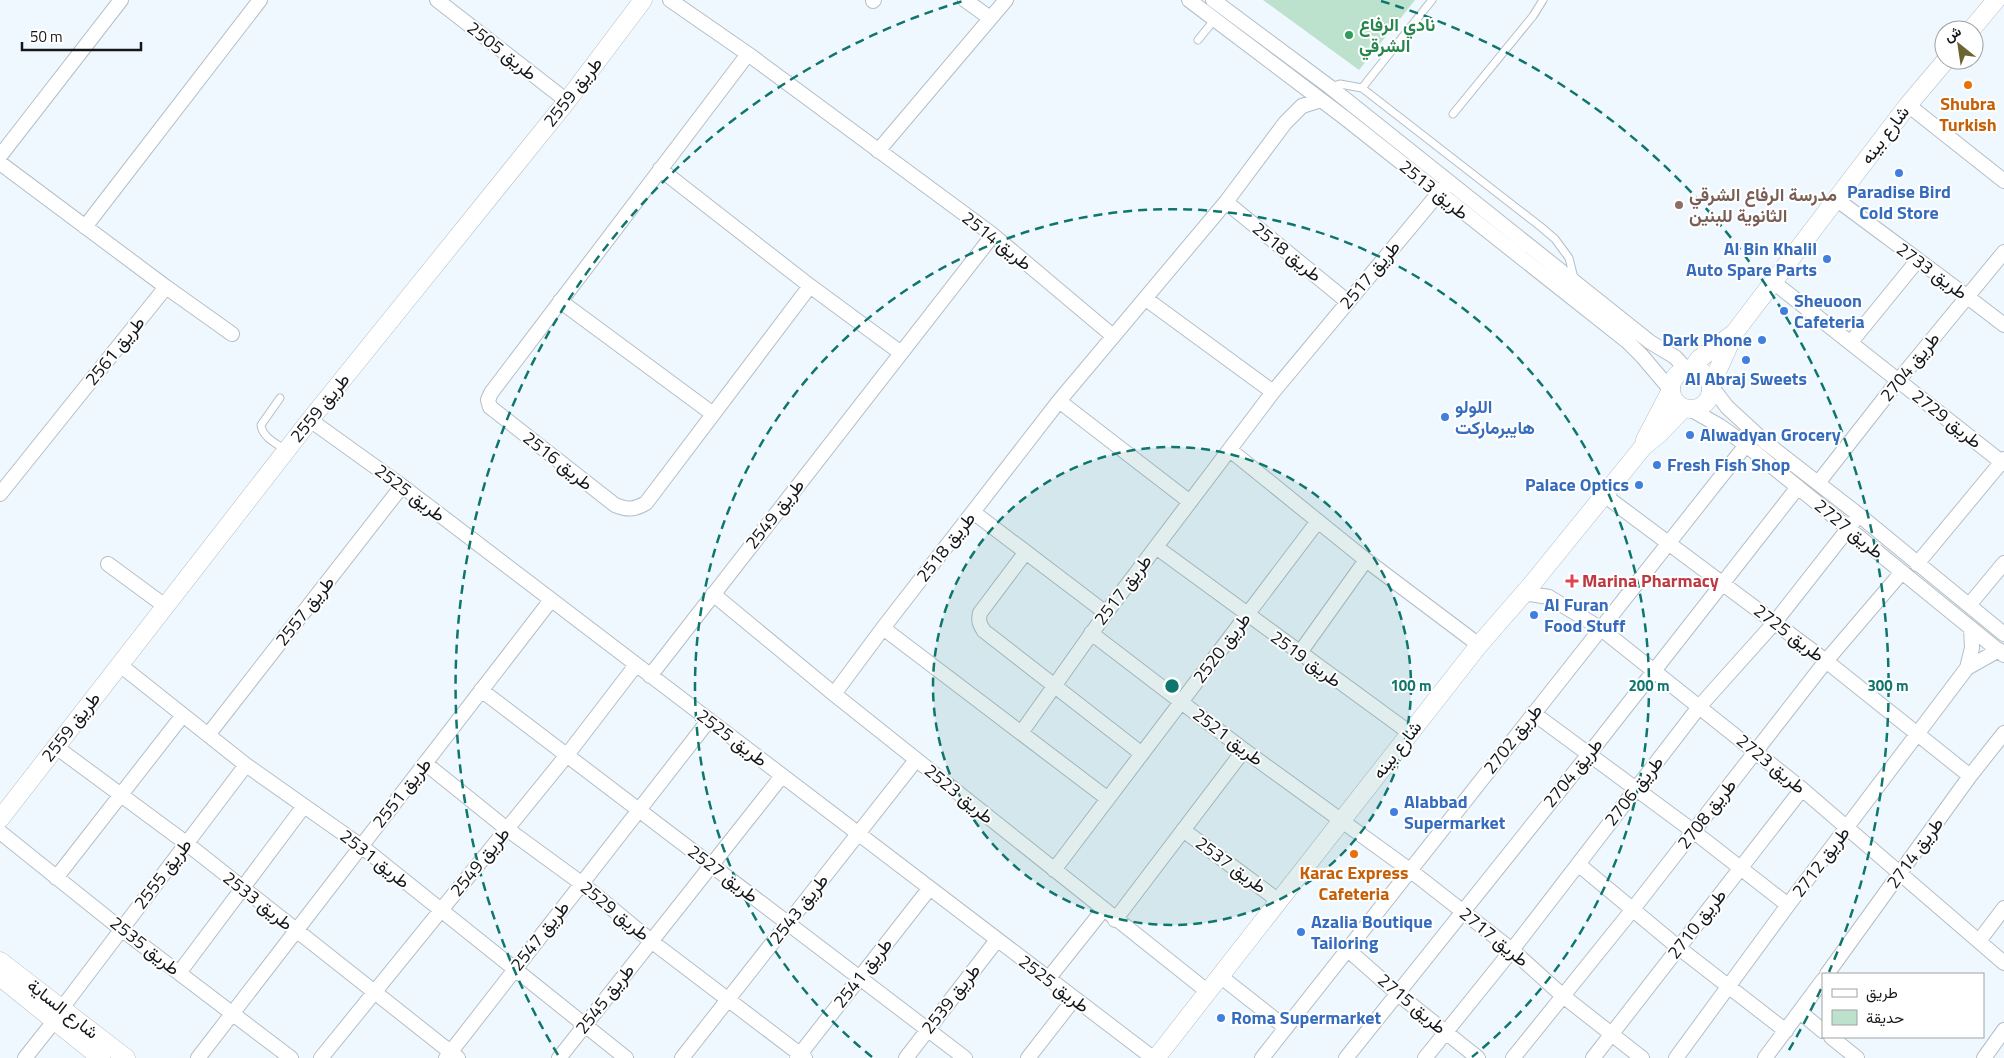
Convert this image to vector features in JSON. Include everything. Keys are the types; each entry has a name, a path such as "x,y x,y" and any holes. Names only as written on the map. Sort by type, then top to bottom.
{"street":[{"path":"0,156 122,0"},
{"path":"85,227 260,0"},
{"name":"طريق 2505","path":"437,0 567,101"},
{"name":"طريق 2559","path":"0,819 310,420 567,101 643,0"},
{"name":"طريق 2514","path":"670,0 748,54 992,235 1112,336"},
{"path":"965,0 990,18"},
{"path":"878,151 1006,0"},
{"name":"طريق 2513","path":"1189,0 1321,100 1628,342 1642,356 1670,391"},
{"name":"طريق 2513","path":"1213,0 1330,88 1650,342 1689,369"},
{"path":"1979,20 1996,0"},
{"name":"طريق 2516","path":"748,54 491,392 488,400 490,407 615,505 625,509 636,509 646,503 810,286"},
{"name":"شارع بينه","path":"1711,386 1735,332 1908,105 1938,70"},
{"name":"طريق 2518","path":"834,694 1059,402 1112,336 1146,299 1226,202 1291,117 1302,106 1321,100"},
{"path":"1908,105 2004,181"},
{"path":"0,163 232,334"},
{"path":"660,170 810,286 901,353"},
{"name":"طريق 2517","path":"1021,733 1091,633 1274,392 1448,182"},
{"name":"طريق 2733","path":"1836,199 1917,261 1968,296 2004,325"},
{"name":"طريق 2518","path":"1226,202 1348,302"},
{"name":"طريق 2549","path":"650,676 992,235"},
{"name":"طريق 2704","path":"1818,483 1898,381 2004,252"},
{"path":"1851,342 1917,261"},
{"name":"طريق 2729","path":"1772,281 2003,462"},
{"name":"طريق 2561","path":"0,494 166,287"},
{"path":"1146,299 1274,392"},
{"path":"560,301 713,414"},
{"name":"شارع بينه","path":"1689,369 1698,359 1735,332"},
{"path":"1689,369 1702,372 1709,380 1711,392 1706,403 1701,407 1687,409 1675,402 1670,391 1674,376 1689,369"},
{"name":"طريق 2727","path":"1711,386 1744,424 2003,632"},
{"name":"شارع بينه","path":"1643,447 1646,437 1670,391"},
{"path":"1059,402 1190,502"},
{"name":"شارع بينه","path":"1154,1058 1342,821 1478,645 1521,596 1643,447 1687,409"},
{"name":"طريق 2727","path":"1687,409 1720,426 1746,445 2001,653"},
{"name":"طريق 2525","path":"310,420 402,486 929,889 1154,1058"},
{"name":"طريق 2702","path":"1262,1058 1746,445"},
{"path":"1230,450 1366,560 1478,645"},
{"path":"1918,564 2003,462"},
{"name":"طريق 2557","path":"208,735 402,486"},
{"name":"طريق 2704","path":"1346,1058 1798,487"},
{"name":"طريق 2725","path":"1604,495 1826,661 1970,776"},
{"path":"973,512 1106,613"},
{"name":"طريق 2706","path":"1425,1058 1512,950 1699,707 1775,622 1859,515"},
{"name":"طريق 2520","path":"1054,870 1318,521"},
{"name":"طريق 2519","path":"1156,547 1410,733"},
{"path":"1025,553 984,608 979,620 984,631 1055,684 1142,754"},
{"path":"1300,654 1366,560"},
{"path":"1970,604 2004,563"},
{"path":"108,564 166,606"},
{"name":"طريق 2708","path":"1513,1058 1633,909 1826,661 1902,572"},
{"name":"طريق 2523","path":"713,594 1115,920 1207,991"},
{"name":"طريق 2723","path":"1521,596 1530,594 1548,597 1600,628 1802,789 2004,963"},
{"name":"طريق 2551","path":"198,1058 234,1014 551,600"},
{"path":"883,628 1108,799"},
{"name":"طريق 2712","path":"1676,1058 1788,905 1967,668 1972,648 1971,628"},
{"name":"طريق 2521","path":"1091,633 1244,750 1342,821"},
{"name":"طريق 2712","path":"1967,668 2001,653"},
{"name":"طريق 2531","path":"120,665 246,765 361,846 626,1058"},
{"name":"طريق 2549","path":"321,1058 567,755 636,665"},
{"name":"طريق 2527","path":"482,690 965,1058"},
{"path":"1533,713 1693,831 1788,905"},
{"path":"56,878 183,715"},
{"name":"طريق 2547","path":"452,1056 514,969 708,720"},
{"name":"طريق 2714","path":"1828,973 1970,776 2004,733"},
{"name":"طريق 2533","path":"56,747 186,844 375,992 452,1056"},
{"name":"طريق 2537","path":"1115,920 1244,750"},
{"name":"طريق 2543","path":"682,1058 916,760"},
{"name":"طريق 2529","path":"425,763 507,829 581,883 801,1057"},
{"name":"طريق 2555","path":"25,1058 246,765"},
{"name":"طريق 2545","path":"559,1058 782,776"},
{"name":"طريق 2710","path":"1593,1058 1802,789"},
{"path":"178,973 304,806"},
{"name":"طريق 2717","path":"1342,821 1411,871 1512,950 1563,996 1642,1058"},
{"name":"طريق 2537","path":"1183,830 1279,901"},
{"name":"طريق 2535","path":"0,832 121,929 291,1058"},
{"path":"1578,864 1679,948 1786,1031"},
{"name":"طريق 2541","path":"801,1057 929,889"},
{"path":"1979,941 2004,908"},
{"path":"1048,979 1103,910"},
{"name":"طريق 2539","path":"906,1058 997,940"},
{"name":"طريق 2715","path":"1347,949 1398,994 1478,1058"},
{"name":"شارع الساية","path":"0,961 59,1014 101,1058"},
{"path":"1220,976 1286,1028"},
{"name":"شارع الساية","path":"0,977 126,1058"},
{"path":"1765,1058 1822,981"},
{"path":"1028,1058 1074,999"},
{"path":"1800,1012 1822,1029"},
{"path":"1984,1058 2004,1030"},
{"path":"1832,1038 1857,1058"}],"lane":[{"path":"1362,88 1432,0"},
{"path":"1453,114 1533,16 1543,0"},
{"path":"1198,40 1215,19"},
{"path":"1330,88 1340,84 1362,88 1555,239 1568,258 1576,283"},
{"path":"280,398 261,425 261,430 267,437 286,451"}],"green space":[{"name":"نادي الرفاع الشرقي","path":"1263,0 1415,0 1359,70"}],"place":[{"name":"نادي الرفاع الشرقي","path":"1349,35"},
{"name":"Shubra Turkish","path":"1968,85"},
{"name":"Paradise Bird Cold Store","path":"1899,173"},
{"name":"مدرسة الرفاع الشرقي الثانوية للبنين","path":"1679,205"},
{"name":"Al Bin Khalil Auto Spare Parts","path":"1827,259"},
{"name":"Sheuoon Cafeteria","path":"1784,311"},
{"name":"Dark Phone","path":"1762,340"},
{"name":"Al Abraj Sweets","path":"1746,360"},
{"name":"اللولو هايبرماركت","path":"1445,417"},
{"name":"Alwadyan Grocery","path":"1690,435"},
{"name":"Fresh Fish Shop","path":"1657,465"},
{"name":"Palace Optics","path":"1639,485"},
{"name":"Marina Pharmacy","path":"1572,581"},
{"name":"Al Furan Food Stuff","path":"1534,615"},
{"name":"Alabbad Supermarket","path":"1394,812"},
{"name":"Karac Express Cafeteria","path":"1354,854"},
{"name":"Azalia Boutique Tailoring","path":"1301,932"},
{"name":"Roma Supermarket","path":"1221,1018"}]}
